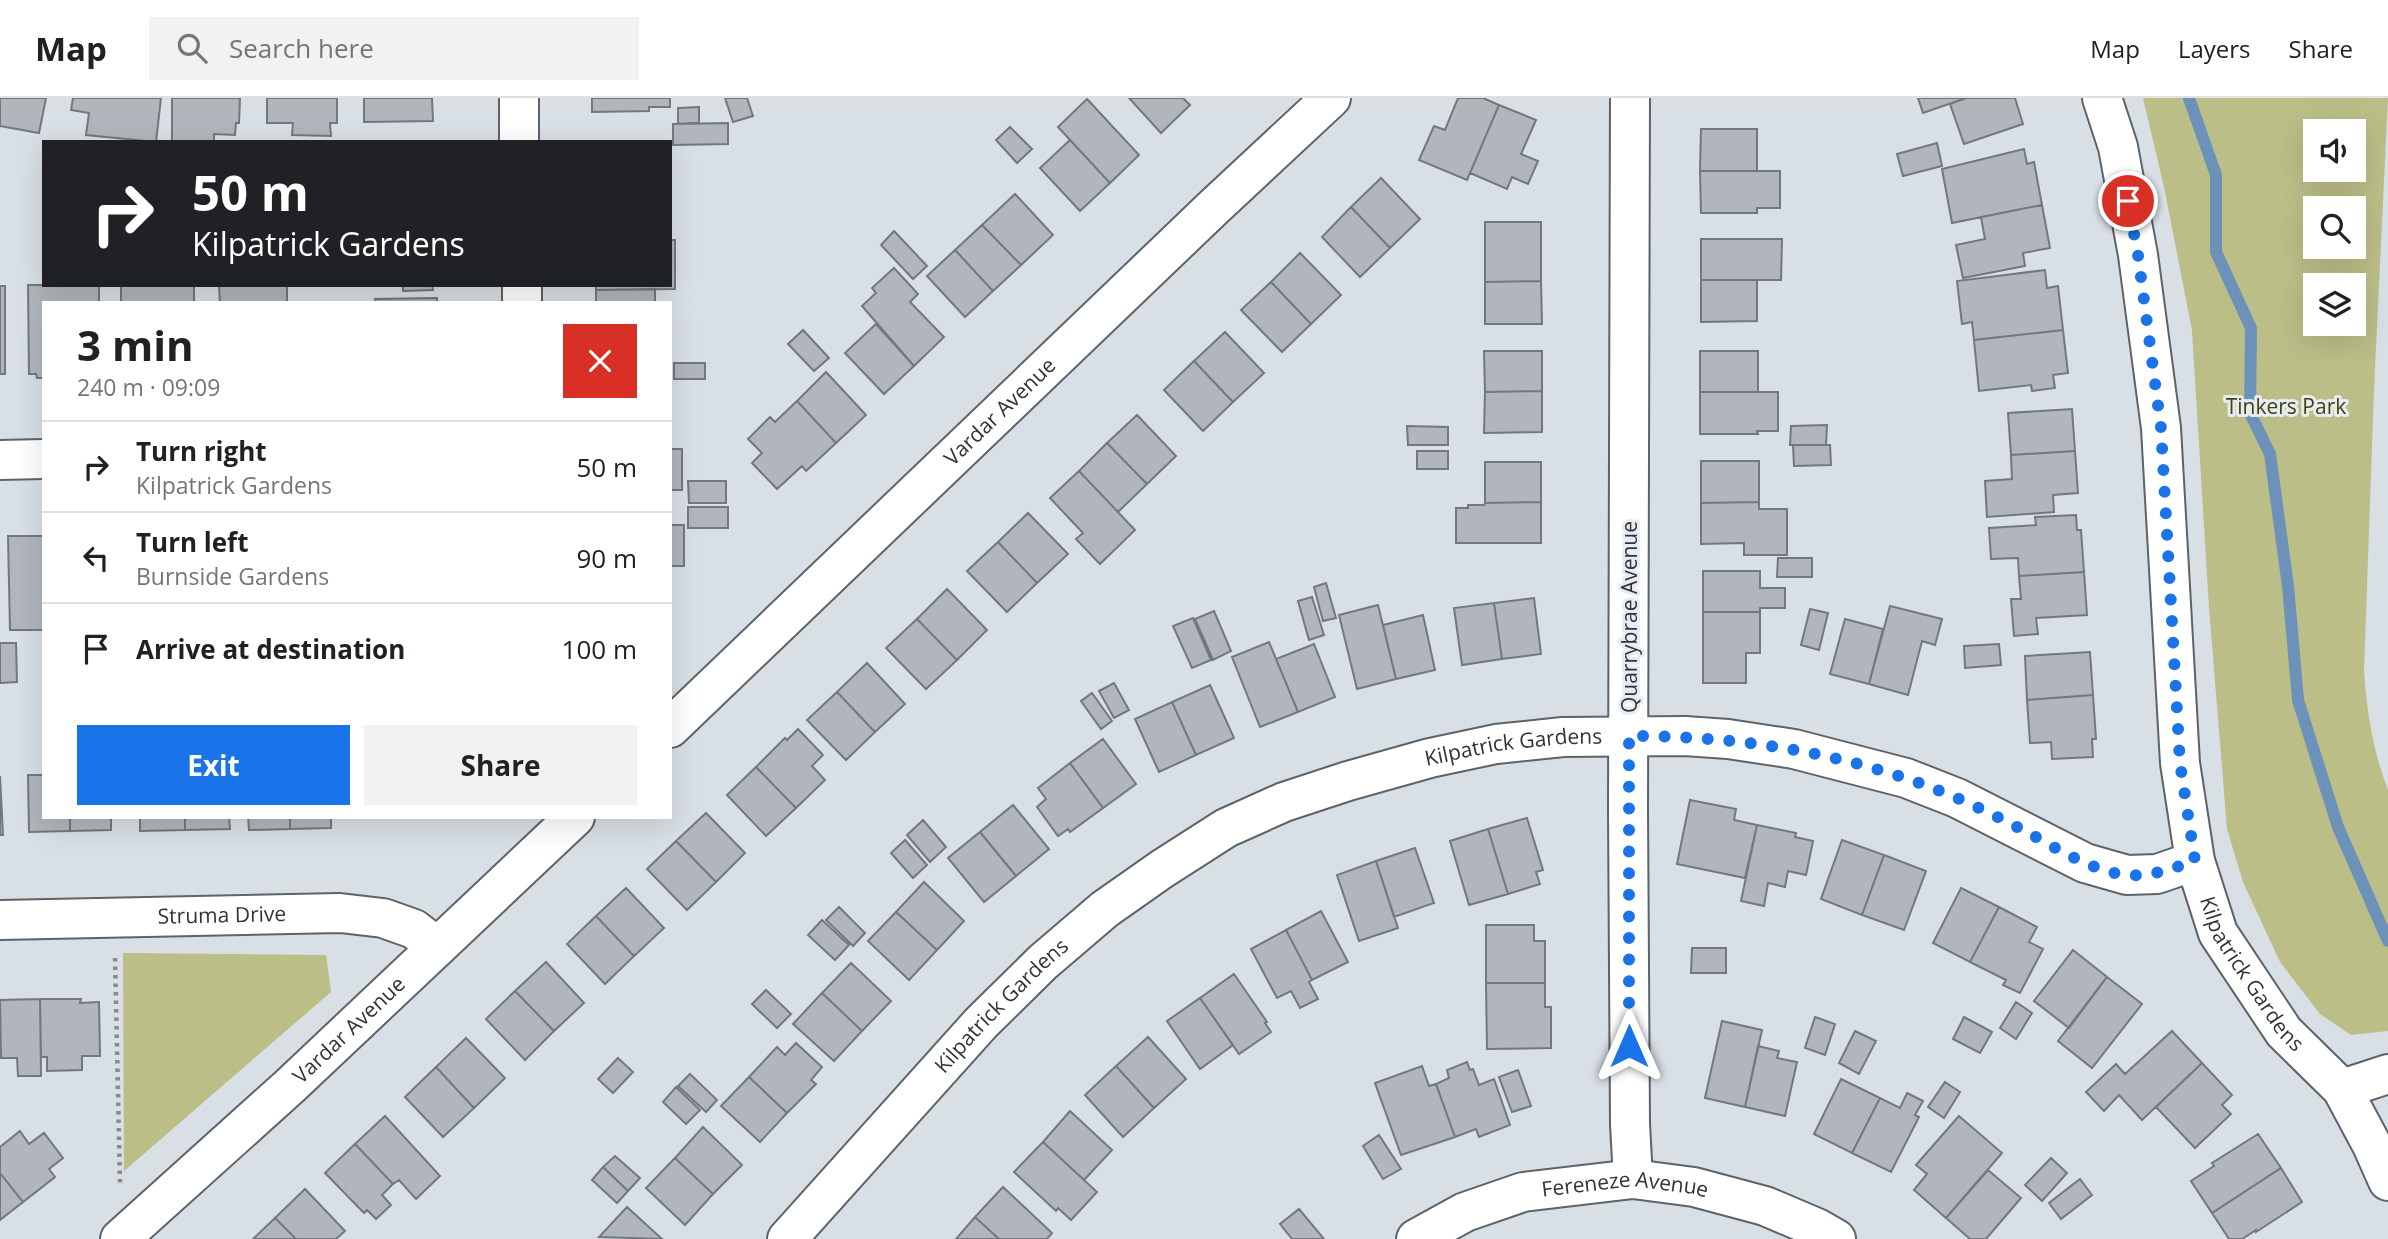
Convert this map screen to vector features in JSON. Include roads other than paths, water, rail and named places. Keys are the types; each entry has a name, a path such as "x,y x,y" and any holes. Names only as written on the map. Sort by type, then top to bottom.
{"street":[{"path":"519,98 519,140"},
{"name":"Vardar Avenue","path":"672,726 1204,216 1331,98"},
{"name":"Quarrybrae Avenue","path":"1630,98 1629,1124 1633,1179"},
{"path":"2102,98 2118,147 2138,255 2161,428 2180,763 2195,861"},
{"path":"0,460 42,459"},
{"name":"Kilpatrick Gardens","path":"787,1239 981,1023 1043,962 1105,909 1162,869 1226,828 1284,802 1335,785 1430,758 1496,744 1563,737 1685,736 1728,739 1794,749 1906,778 1957,798 2085,863 2127,875 2157,874 2195,861 2218,933 2284,1031 2342,1089 2380,1142 2388,1181"},
{"name":"Vardar Avenue","path":"122,1238 290,1086 573,819"},
{"name":"Struma Drive","path":"0,920 340,912 383,918 414,929 437,947"},
{"path":"2342,1089 2388,1074"},
{"name":"Fereneze Avenue","path":"1416,1239 1465,1212 1522,1192 1633,1179 1694,1187 1765,1206 1836,1239"}],"waterway":[{"path":"2189,98 2216,175 2216,252 2251,328 2250,413 2270,454 2288,586 2298,700 2338,827 2388,941"}],"park label":[{"name":"Tinkers Park","path":"2286,407"}]}
